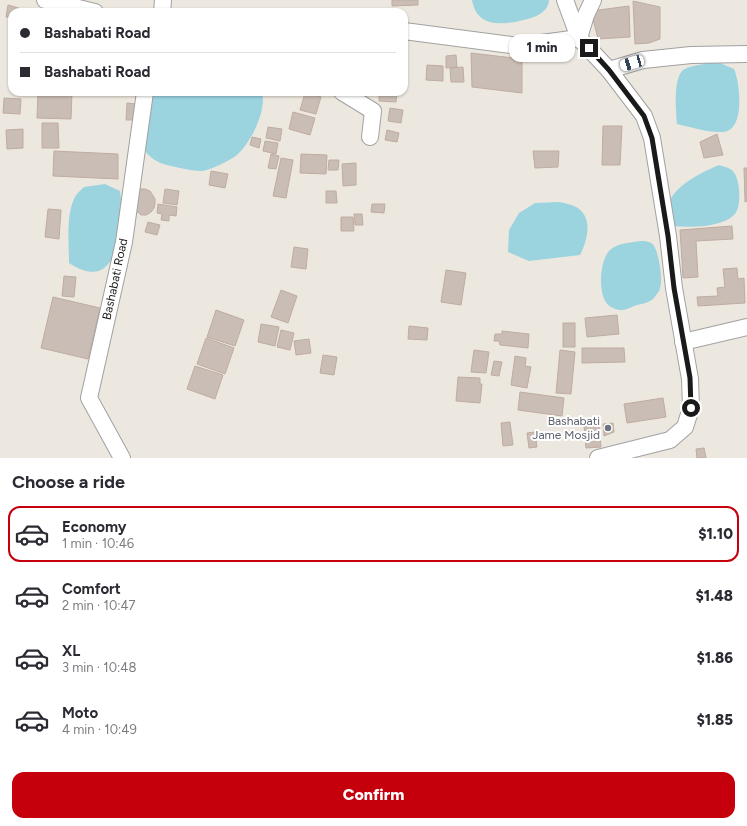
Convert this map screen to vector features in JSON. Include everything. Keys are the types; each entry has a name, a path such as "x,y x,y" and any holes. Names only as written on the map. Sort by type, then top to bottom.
{"street":[{"path":"45,0 78,8"},
{"path":"565,0 579,38 609,70 644,116 652,138 668,236 674,288 690,378 691,408 685,427 670,440 598,458"},
{"path":"579,38 586,15 593,0"},
{"path":"408,32 519,46 579,38"},
{"path":"609,70 643,60 691,55 747,54"},
{"name":"Bashabati Road","path":"122,458 90,398 124,242 144,96"},
{"path":"349,96 373,111 370,137"},
{"path":"683,342 747,327"}],"water":[{"path":"472,0 549,0 545,10 536,16 515,22 494,23 482,18 478,14 474,8"},
{"path":"707,63 720,63 734,69 738,84 739,105 735,124 730,130 723,132 706,131 677,124 676,88 680,74 685,69"},
{"path":"145,96 153,98 154,96 262,96 263,100 257,126 248,142 237,155 205,171 201,171 190,170 158,162 145,150 142,142 142,122"},
{"path":"719,165 732,170 737,178 739,201 737,212 729,219 706,226 674,226 669,205 671,198 689,180"},
{"path":"105,184 120,191 122,232 120,244 110,262 105,267 94,272 89,272 69,263 68,230 71,206 75,197 84,187"},
{"path":"559,202 569,204 580,210 587,221 587,235 580,255 529,261 508,252 509,230 519,213 535,203"},
{"path":"640,241 651,243 656,250 661,273 659,292 652,300 647,302 626,309 614,309 606,303 603,297 601,280 603,263 612,248 623,244"}],"building":[{"path":"392,0 418,0 418,5 392,6"},
{"path":"633,1 660,7 660,39 649,43 635,44"},
{"path":"8,5 18,8 8,8 8,17 6,17"},
{"path":"629,6 630,37 598,39 591,11"},
{"path":"471,53 522,59 522,93 472,87"},
{"path":"456,55 457,67 446,68 446,56"},
{"path":"427,65 443,66 443,81 426,80"},
{"path":"463,67 464,82 451,82 450,68"},
{"path":"38,96 72,96 71,119 37,118"},
{"path":"304,96 321,97 316,114 300,110"},
{"path":"379,96 397,96 396,102 379,101"},
{"path":"4,98 21,99 20,114 3,113"},
{"path":"127,103 137,104 137,120 126,120"},
{"path":"390,108 403,110 401,123 388,121"},
{"path":"293,112 315,118 310,135 289,129"},
{"path":"42,123 58,123 59,148 42,148"},
{"path":"603,126 622,126 620,165 602,165"},
{"path":"268,127 282,129 280,141 266,138"},
{"path":"23,129 23,148 7,149 6,130"},
{"path":"387,130 399,133 397,142 385,140"},
{"path":"717,134 723,155 704,158 700,142"},
{"path":"252,137 261,139 259,148 250,145"},
{"path":"265,141 278,143 276,154 263,151"},
{"path":"54,151 118,154 118,179 53,176"},
{"path":"533,151 559,151 558,167 535,168"},
{"path":"271,154 279,156 276,169 268,168"},
{"path":"301,154 327,155 326,174 300,173"},
{"path":"281,158 293,160 286,198 273,196"},
{"path":"329,160 339,160 338,170 328,170"},
{"path":"356,163 356,185 343,186 342,164"},
{"path":"744,168 747,168 747,201 745,202"},
{"path":"211,171 228,174 225,188 209,185"},
{"path":"139,189 150,191 155,199 154,208 146,215 141,215 133,208"},
{"path":"165,189 179,191 177,205 163,203"},
{"path":"326,191 336,191 337,203 326,203"},
{"path":"158,204 177,207 176,216 169,215 169,221 161,220 162,214 157,213"},
{"path":"372,204 385,204 384,213 371,212"},
{"path":"48,209 61,210 59,239 45,237"},
{"path":"354,214 362,214 363,225 355,225"},
{"path":"341,217 353,217 354,231 341,231"},
{"path":"148,222 160,225 157,235 145,232"},
{"path":"732,226 733,239 696,241 698,277 683,278 680,230"},
{"path":"294,247 308,249 306,269 291,267"},
{"path":"737,268 738,279 744,278 745,303 698,306 697,297 718,296 717,288 725,287 723,269"},
{"path":"446,270 466,273 461,305 441,302"},
{"path":"64,276 76,277 74,297 62,296"},
{"path":"281,290 297,296 288,323 271,317"},
{"path":"53,297 100,308 88,359 41,348"},
{"path":"216,310 244,320 235,346 207,337"},
{"path":"617,315 619,334 587,337 585,318"},
{"path":"563,323 575,323 575,347 563,347"},
{"path":"261,324 279,327 275,346 258,342"},
{"path":"409,326 428,328 427,340 408,339"},
{"path":"281,330 294,333 290,350 277,347"},
{"path":"502,331 529,334 528,348 500,345 499,341 494,341 495,334 502,334"},
{"path":"206,338 234,348 225,374 197,364"},
{"path":"309,339 311,353 296,355 294,341"},
{"path":"582,348 624,348 625,362 582,363"},
{"path":"474,350 489,352 486,373 471,372"},
{"path":"560,350 575,352 571,394 556,393"},
{"path":"323,355 337,357 334,375 320,373"},
{"path":"515,356 526,358 525,366 531,367 527,388 511,385"},
{"path":"494,361 502,362 499,376 491,375"},
{"path":"195,366 223,375 215,399 187,389"},
{"path":"458,377 480,378 480,384 482,384 480,403 456,401"},
{"path":"520,392 564,398 562,416 518,410"},
{"path":"663,398 666,417 627,423 624,404"},
{"path":"510,422 513,445 503,446 501,423"},
{"name":"Bashabati Jame Mosjid","path":"613,423 614,432 604,436 603,424"},
{"path":"599,425 601,447 586,448 584,426"},
{"path":"535,432 537,447 529,448 527,433"},
{"path":"704,448 706,458 697,458 696,449"}],"place":[{"name":"Bashabati Jame Mosjid","path":"608,428"}],"route":[{"path":"589,48 609,70 644,116 652,138 668,236 674,288 690,378 691,408"}]}
